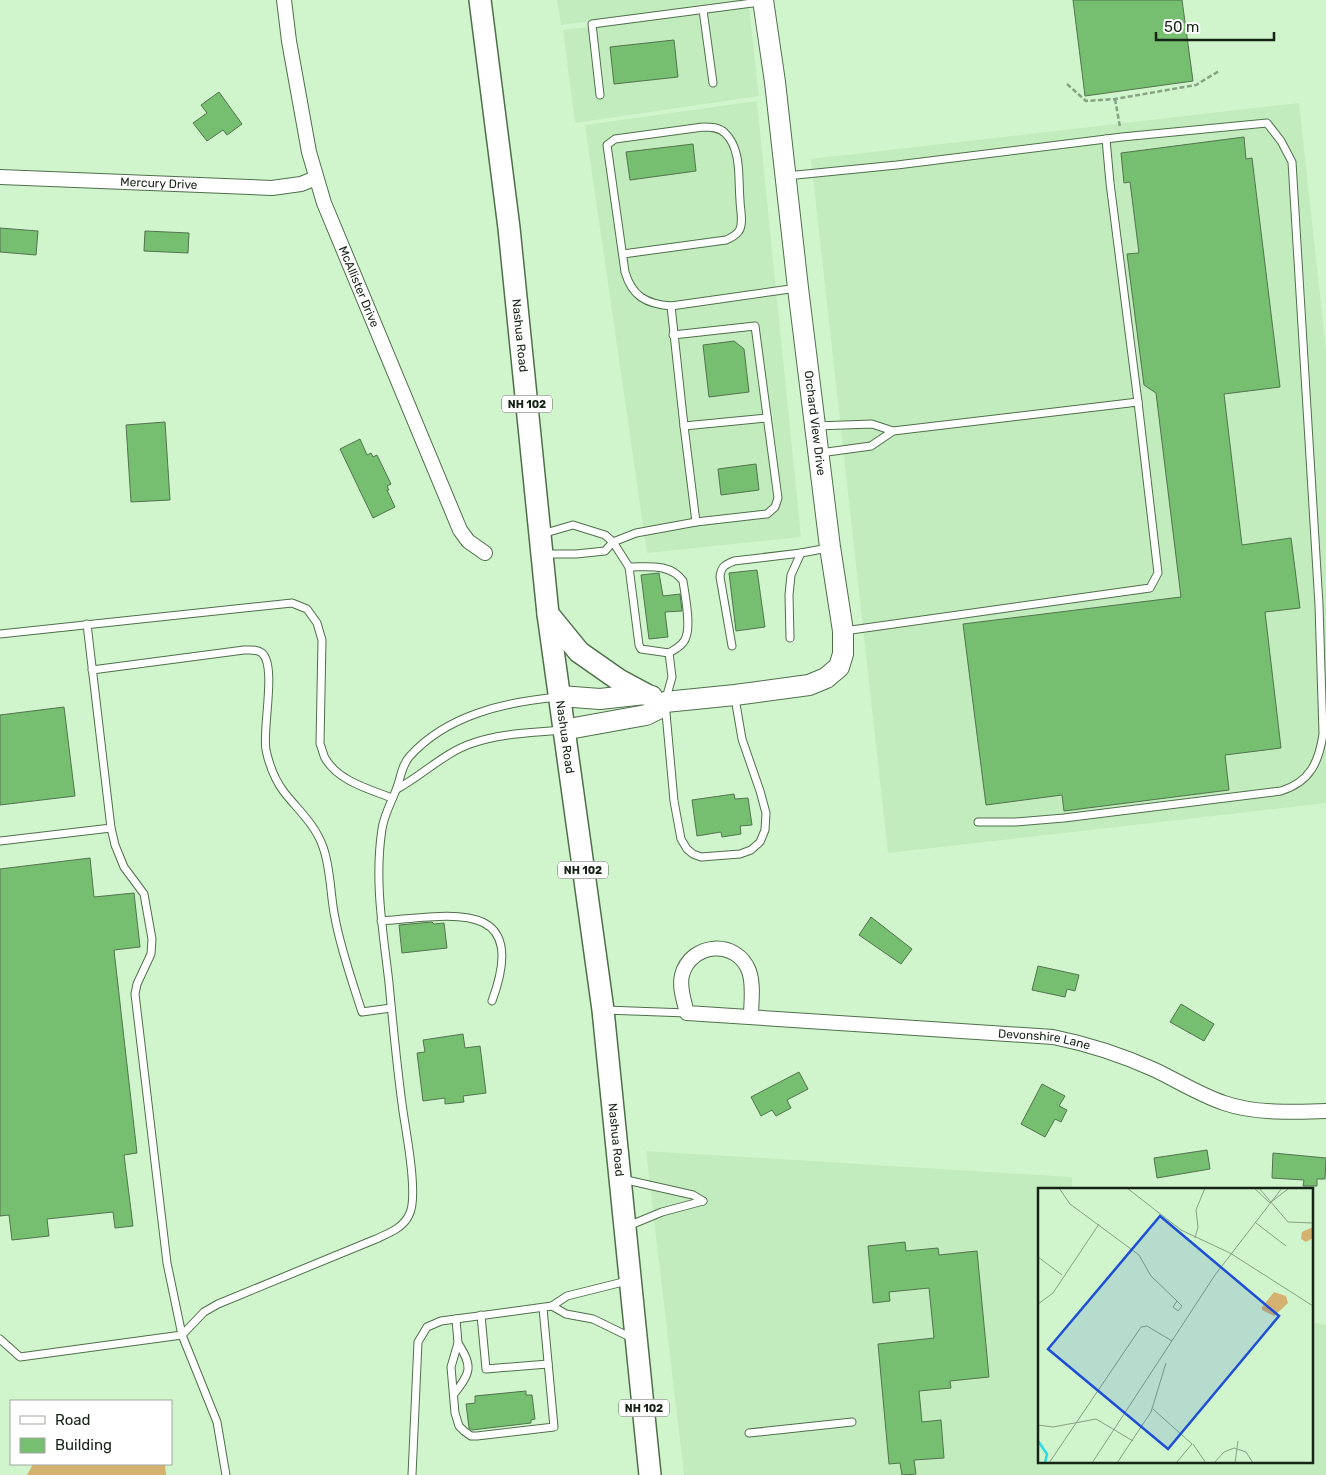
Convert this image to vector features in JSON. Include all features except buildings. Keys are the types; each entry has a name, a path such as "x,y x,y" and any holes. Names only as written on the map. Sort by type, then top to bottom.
{"main road":[{"name":"Nashua Road","path":"480,0 509,228 548,614 603,1010 637,1341 647,1475"},
{"path":"548,614 579,652 619,680 645,694"}],"street":[{"name":"McAllister Drive","path":"284,0 290,50 309,152 324,203 460,530 468,541 485,553"},
{"name":"Orchard View Drive","path":"560,696 600,698 645,694 665,702 735,696 809,685 826,678 839,667 843,654 843,631 830,547 820,453 763,1"},
{"name":"Mercury Drive","path":"0,176 262,188 291,186 316,178"},
{"name":"Orchard View Drive","path":"563,730 646,715 658,709 665,702"},
{"path":"687,1013 681,981 686,966 690,960 703,951 718,948 726,949 739,956 748,968 752,983 751,1017"},
{"name":"Devonshire Lane","path":"687,1013 1053,1037 1092,1046 1126,1058 1224,1103 1246,1108 1286,1112 1326,1111"}],"lane":[{"path":"600,95 592,24 763,1"},
{"path":"703,10 713,83"},
{"path":"786,176 897,165 1122,137 1267,123 1281,141 1292,162 1319,606 1322,734 1320,753 1314,766 1304,779 1293,787 1281,791 1064,818 1015,822 978,822"},
{"path":"623,254 726,240 733,237 739,230 741,223 739,171 732,142 724,132 714,127 615,139 607,145 625,272 628,283 645,300 656,305 671,306 798,288"},
{"path":"843,631 1150,588 1158,572 1115,229 1106,139"},
{"path":"671,306 696,522"},
{"path":"540,544 576,554 605,551 613,542 636,532 696,522 767,514 775,507 778,498 755,326 673,335"},
{"path":"816,426 872,424 893,431 1138,402"},
{"path":"684,426 767,418"},
{"path":"820,453 871,446 893,431"},
{"path":"540,544 573,526 605,535 613,542 629,567 641,649 669,653 679,647 686,637 687,623 683,581 679,575 662,567 629,567"},
{"path":"732,646 720,577 721,569 724,565 734,561 801,554 830,547"},
{"path":"790,638 789,595 791,575 801,554"},
{"path":"0,634 292,603 307,609 317,623 322,640 320,744 325,758 335,770 352,782 392,798"},
{"path":"87,624 111,828 115,846 124,867 144,894 152,939 150,954 137,984 135,994 168,1263 182,1335 217,1422 226,1475"},
{"path":"92,670 244,650 256,650 264,654 268,664 268,694 264,739 276,780 284,792 310,821 324,848 335,918 346,962 362,1012 390,1008"},
{"path":"669,653 672,677 665,702 674,801 681,839 687,849 701,858 740,854 751,850 760,842 765,830 766,813 742,739 735,696"},
{"path":"0,1340 20,1357 182,1335 204,1312 218,1304 376,1239 394,1231 405,1222 410,1214 413,1201 408,1141 380,921 378,879 382,828 397,789 400,773 409,756 429,739 456,722 481,711 532,699 560,696"},
{"path":"397,789 412,781 450,753 472,743 490,738 563,730"},
{"path":"0,841 111,828"},
{"path":"380,921 457,915 482,921 492,927 499,938 502,952 501,975 492,1001"},
{"name":"Devonshire Lane","path":"603,1010 687,1013"},
{"path":"620,1178 693,1195 703,1201 662,1212 625,1228"},
{"path":"412,1475 418,1342 427,1327 441,1321 552,1306 567,1296 630,1280"},
{"path":"552,1306 566,1314 594,1319 637,1341"},
{"path":"456,1319 458,1343 451,1367 459,1426 470,1436 554,1427 543,1308"},
{"path":"480,1316 486,1369 548,1364"},
{"path":"454,1394 470,1370 469,1363 458,1343"},
{"path":"750,1432 852,1422"}],"path":[{"path":"1067,84 1086,101 1115,99 1196,84 1219,71"},
{"path":"1115,99 1122,137"}],"shaded area":[{"path":"557,0 747,0 561,25"},
{"path":"749,7 759,96 575,123 563,30"},
{"path":"757,101 801,537 647,553 585,125"},
{"path":"1299,103 1326,350 1326,803 888,853 811,159"},
{"path":"646,1151 1072,1177 1072,1188 1038,1188 1038,1462 1314,1462 1314,1322 1326,1325 1326,1475 684,1475"},
{"path":"32,1465 165,1465 166,1475 27,1475"}]}
